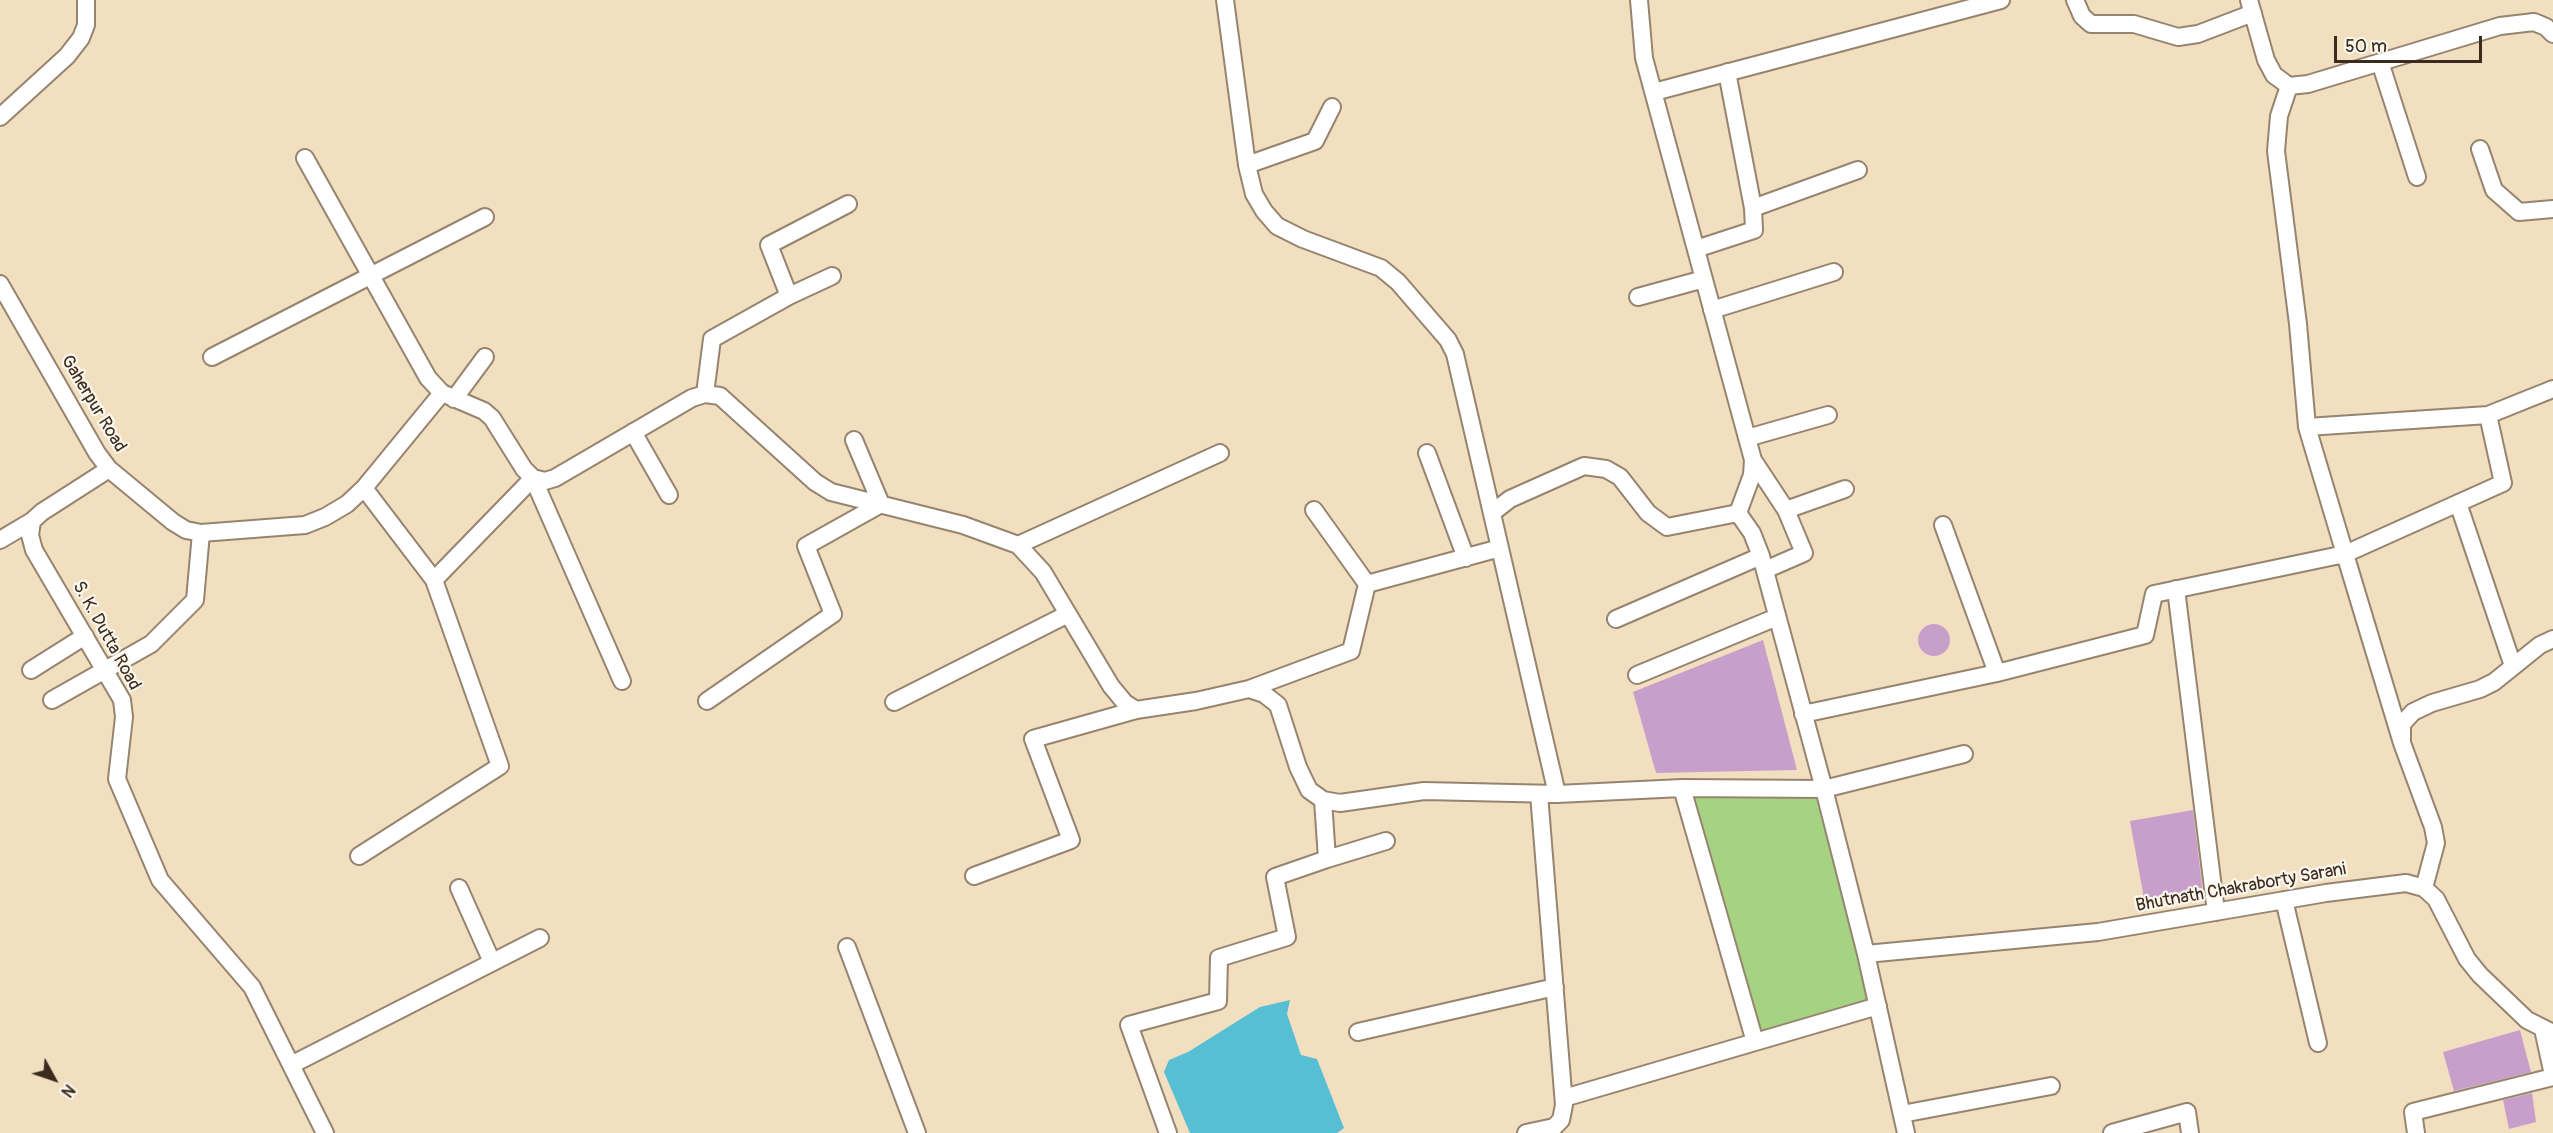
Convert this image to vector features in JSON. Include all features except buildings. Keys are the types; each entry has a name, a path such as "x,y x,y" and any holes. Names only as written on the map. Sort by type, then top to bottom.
{"street":[{"path":"0,117 67,56 81,38 86,24 86,0"},
{"path":"1225,0 1247,165 1254,194 1264,211 1277,226 1303,239 1381,268 1398,282 1448,340 1455,354 1557,794"},
{"path":"1616,619 1763,563 1804,553 1786,510 1753,460 1641,46 1639,0"},
{"path":"1654,92 2001,0"},
{"path":"2075,0 2082,16 2091,24 2134,24 2178,37 2198,34 2251,7 2266,60 2274,75 2289,86 2308,84 2499,27 2534,22 2546,27 2553,34"},
{"path":"2380,62 2417,177"},
{"path":"1696,249 1754,230 1753,208 1727,72"},
{"path":"2289,86 2279,116 2276,151 2298,324 2307,428 2402,743 2433,827 2436,843 2424,888 2436,899 2468,959 2480,975 2527,1020 2548,1031 2553,1076 2413,1112 2416,1133"},
{"path":"1247,165 1315,141 1332,107"},
{"path":"2480,149 2494,190 2519,212 2553,209"},
{"path":"305,158 428,378 448,396 484,411 492,418 524,469 534,478 622,681"},
{"path":"1753,208 1858,170"},
{"path":"789,296 769,245 848,204"},
{"path":"212,357 485,217"},
{"path":"1712,310 1834,272"},
{"path":"705,394 712,339 789,296 832,276"},
{"path":"1638,297 1704,279"},
{"name":"Gaherpur Road","path":"0,284 97,453 109,469 173,522 186,530 201,533 305,525 347,504 485,357"},
{"path":"2307,428 2488,415 2553,389"},
{"path":"534,478 545,481 555,478 693,398 705,394 720,396 815,482 831,492 963,525 1018,545 1043,572 1112,686 1125,703 1136,710"},
{"path":"1747,438 1828,415"},
{"path":"1803,714 1997,673 2145,635 2154,594 2344,554 2503,483 2488,415"},
{"path":"633,432 669,495"},
{"path":"854,440 881,504"},
{"path":"1018,545 1220,453"},
{"path":"1427,453 1466,558"},
{"path":"1738,513 1750,481 1753,460"},
{"path":"1492,513 1510,499 1584,466 1606,469 1620,477 1648,513 1667,527 1738,513"},
{"path":"0,540 109,469"},
{"path":"434,580 534,478"},
{"path":"359,856 501,766 434,580 364,488"},
{"path":"1786,510 1845,489"},
{"path":"2458,503 2513,666"},
{"path":"707,701 833,614 806,546 881,504"},
{"path":"974,876 1071,840 1033,739 1136,710 1216,698 1249,689 1351,651 1367,584 1314,510"},
{"path":"1738,513 1752,533 1763,563 1866,954 1906,1133"},
{"name":"S. K. Dutta Road","path":"32,521 30,535 34,550 122,700 124,717 117,779 160,880 252,987 325,1133"},
{"path":"1943,525 1997,673"},
{"path":"52,700 151,644 195,600 201,533"},
{"path":"1367,584 1500,548"},
{"path":"2176,589 2216,912"},
{"path":"894,702 1068,614"},
{"path":"1637,675 1777,617"},
{"path":"31,670 85,636"},
{"path":"2402,743 2402,724 2412,712 2494,682 2540,645 2553,639"},
{"path":"1249,689 1264,694 1278,705 1298,766 1309,790 1323,800 1340,803 1424,791 1557,794 1682,788 1824,789 1964,754"},
{"path":"1682,788 1755,1042"},
{"path":"1526,1133 1554,1127 1561,1120 1564,1098 1539,794"},
{"path":"1323,800 1327,859"},
{"path":"1168,1133 1129,1025 1218,1001 1219,958 1287,937 1275,877 1386,841"},
{"name":"Bhutnath Chakraborty Sarani","path":"1866,954 2098,932 2373,886 2406,883 2424,888"},
{"path":"459,888 492,962"},
{"path":"2284,900 2318,1043"},
{"path":"291,1065 540,938"},
{"path":"847,947 917,1133"},
{"path":"1358,1032 1555,987"},
{"path":"1564,1098 1878,1006"},
{"path":"1902,1114 2050,1086"},
{"path":"2112,1133 2187,1112 2190,1133"}],"green space":[{"path":"1683,788 1824,789 1878,1006 1755,1042"}],"water":[{"path":"1290,1000 1287,1014 1301,1055 1317,1059 1344,1128 1337,1133 1190,1133 1164,1072 1169,1060 1188,1052 1260,1007"}]}
